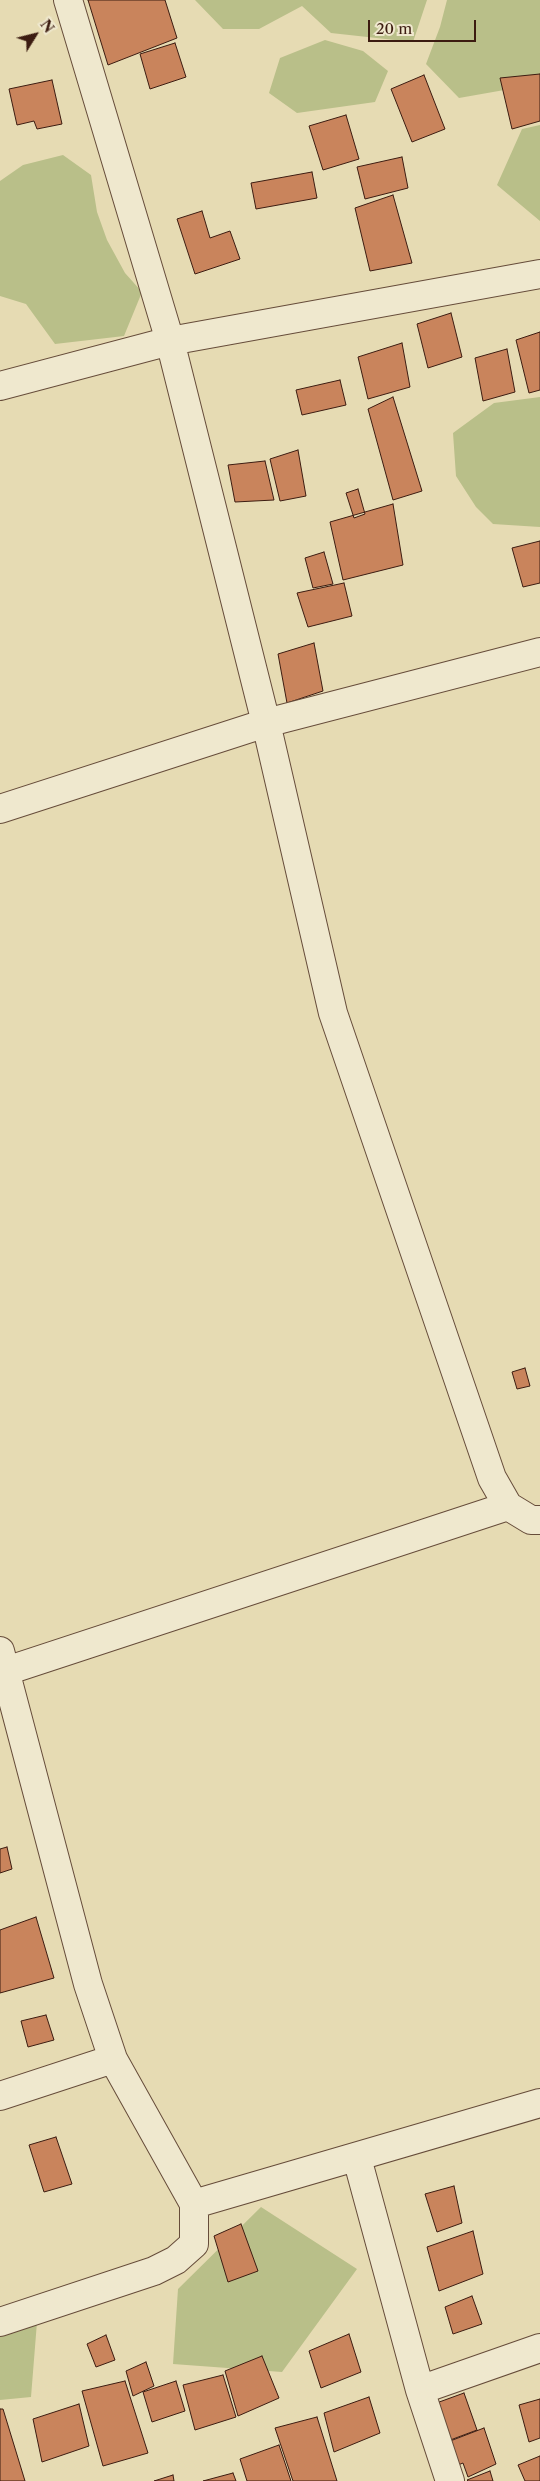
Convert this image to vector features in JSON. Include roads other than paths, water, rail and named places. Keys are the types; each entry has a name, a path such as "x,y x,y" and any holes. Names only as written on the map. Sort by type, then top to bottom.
{"street":[{"path":"68,0 170,341 266,723 333,1012 492,1478 508,1506 531,1520 540,1520"},
{"path":"0,386 170,341 540,274"},
{"path":"0,809 266,723 540,652"},
{"path":"0,2322 154,2271 176,2260 194,2244 194,2204 113,2059 88,1984 2,1665 508,1506"},
{"path":"0,2096 113,2059"},
{"path":"194,2204 357,2158 540,2103"},
{"path":"357,2158 420,2390 450,2481"},
{"path":"420,2390 540,2348"}]}
